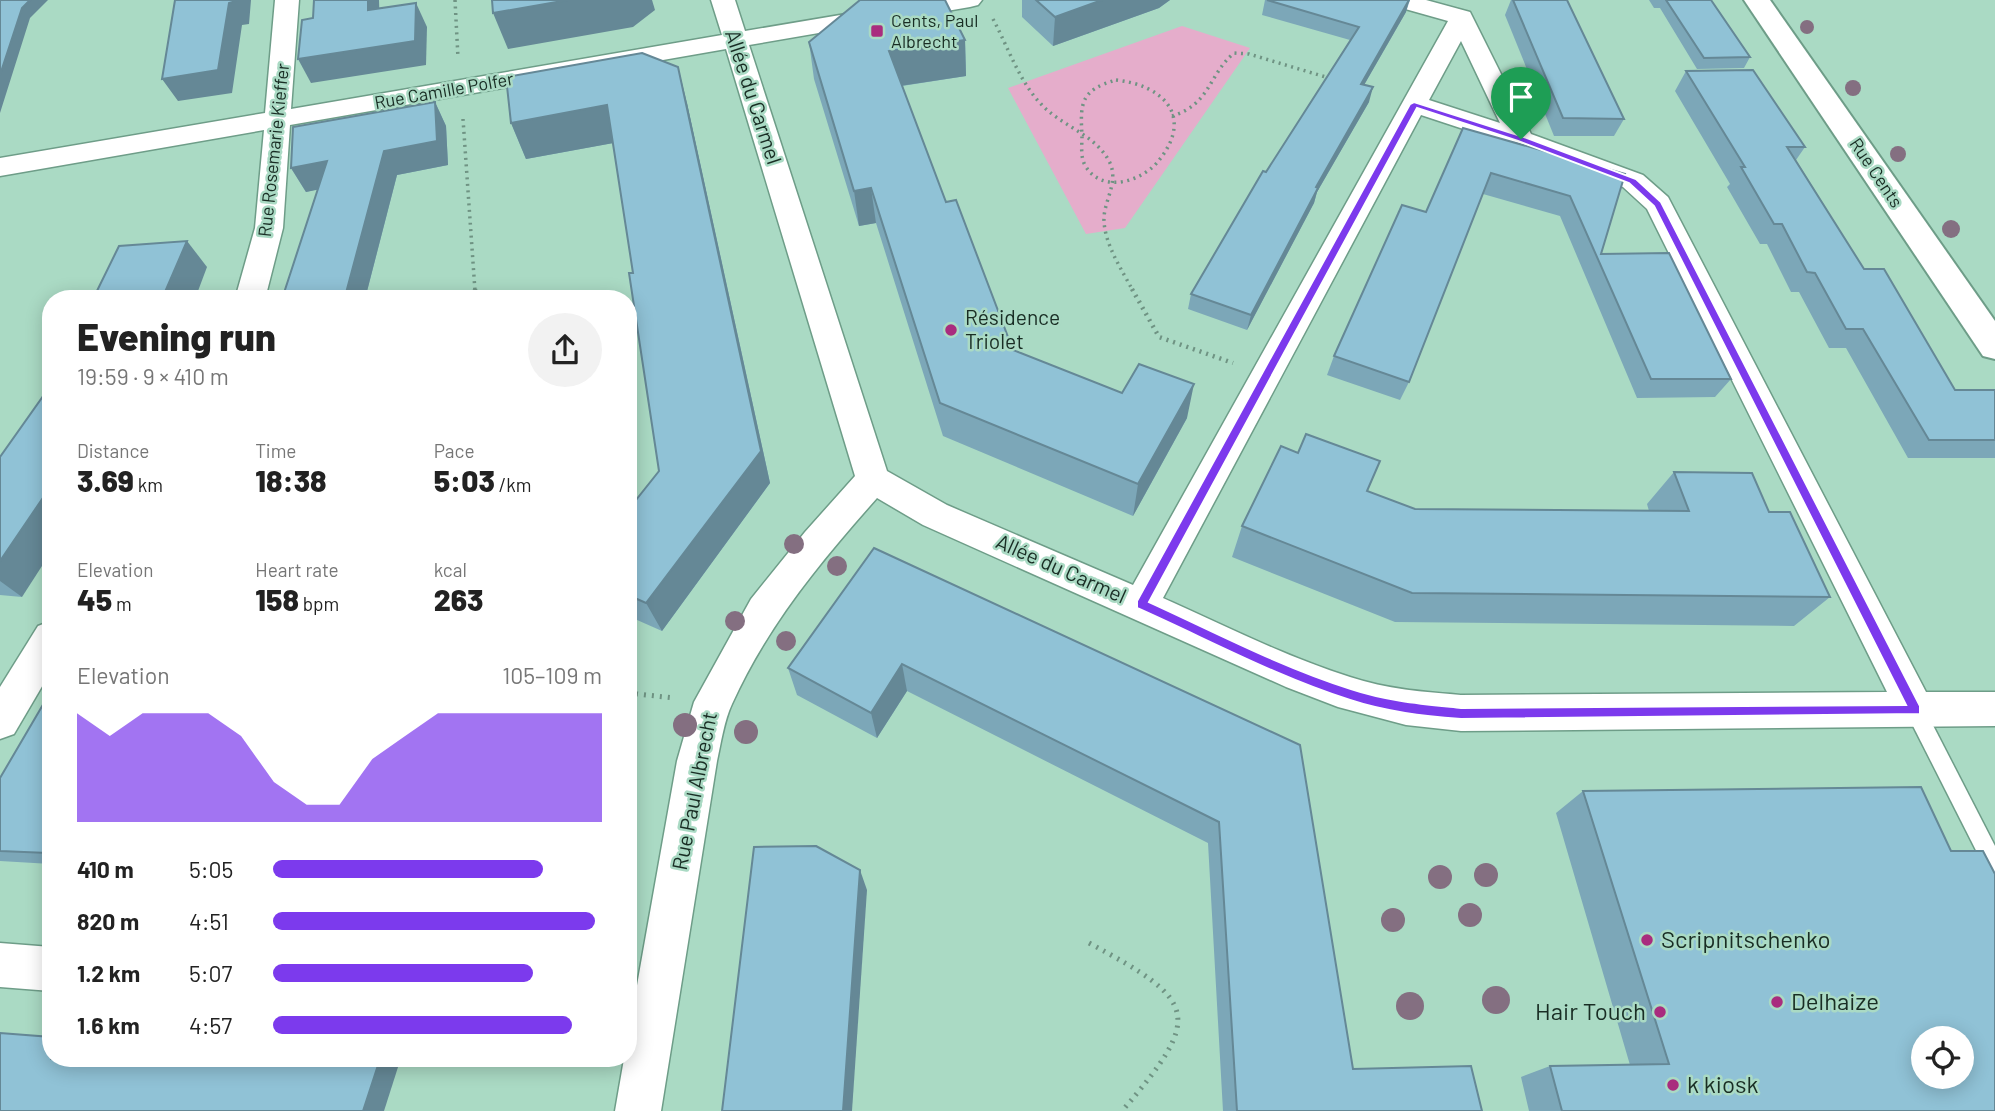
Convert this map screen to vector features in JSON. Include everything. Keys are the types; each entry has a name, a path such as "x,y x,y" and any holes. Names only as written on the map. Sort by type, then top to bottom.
{"main road":[{"name":"Rue Cents","path":"1757,0 1995,347"}],"street":[{"name":"Rue Rosemarie Kieffer","path":"252,290 269,228 287,0"},
{"name":"Allée du Carmel","path":"723,0 873,479 935,514 1299,675 1351,695 1406,708 1461,713 1995,709"},
{"path":"1399,0 1462,17 1521,139"},
{"name":"Rue Camille Polfer","path":"0,167 735,40 979,6"},
{"path":"1141,604 1462,17"},
{"path":"1414,104 1521,139 1633,181 1658,204 1915,710"},
{"name":"Rue Paul Albrecht","path":"638,1111 641,1006 713,702 764,610 817,542 873,479"},
{"path":"0,721 42,652"},
{"path":"0,965 42,968"}],"lane":[{"path":"1915,710 1995,867"}],"path":[{"path":"455,0 475,290"},
{"path":"979,6 1037,100 1054,117 1100,148 1111,163 1113,181 1104,221 1108,240 1159,337 1220,358"},
{"path":"1172,117 1186,113 1200,102 1227,58 1234,53 1249,54 1338,81"},
{"path":"1135,81 1155,88 1167,98 1172,117 1170,143 1146,174 1129,181 1113,181 1097,176 1084,164 1080,107 1086,93 1100,83 1135,81"},
{"path":"1089,943 1149,977 1176,1005 1178,1028 1172,1047 1148,1082 1122,1111"}],"shaded area":[{"path":"1182,26 1250,48 1125,228 1086,234 1008,88"}],"building":[{"path":"0,0 30,0 22,8 0,75"},
{"path":"175,0 236,0 229,3 218,70 162,79"},
{"path":"314,0 368,0 368,10 416,3 415,41 298,59 302,20 313,18"},
{"path":"492,0 568,0 493,13"},
{"path":"860,0 945,0 965,40 889,51 946,202 956,200 1013,350 1122,393 1139,364 1194,384 1138,484 940,403 871,188 854,191 809,42"},
{"path":"1036,0 1102,0 1055,17"},
{"path":"1267,0 1409,0 1361,84 1373,87 1316,187 1318,188 1251,315 1191,294 1263,171 1266,172 1359,27"},
{"path":"1513,0 1567,0 1624,119 1563,118"},
{"path":"1666,0 1711,0 1750,57 1704,58"},
{"path":"642,53 678,67 761,451 646,603 637,599 637,499 659,471 637,326 637,290 632,290 629,273 633,273 607,105 511,123 506,77"},
{"path":"1753,70 1805,147 1787,147 1864,269 1884,269 1955,390 1995,390 1995,440 1929,440 1863,329 1846,329 1815,273 1807,272 1782,224 1774,224 1741,167 1745,167 1686,71"},
{"path":"435,102 437,141 384,151 347,290 285,290 327,161 291,168 293,127"},
{"path":"1463,128 1625,174 1601,254 1669,253 1731,379 1651,379 1570,196 1491,173 1409,382 1334,356 1402,205 1426,212"},
{"path":"187,241 166,290 97,290 119,246"},
{"path":"42,398 42,499 0,561 0,457"},
{"path":"1306,434 1380,461 1367,491 1415,509 1689,511 1674,472 1752,473 1769,512 1790,512 1830,597 1412,593 1242,526 1281,446 1298,453"},
{"path":"874,548 1300,745 1353,1069 1471,1066 1482,1111 1237,1111 1219,822 902,664 871,713 788,668"},
{"path":"42,706 42,853 0,851 0,778"},
{"path":"1921,787 1951,851 1983,851 1995,874 1995,1111 1562,1111 1550,1066 1669,1064 1583,791"},
{"path":"816,846 860,870 843,1111 722,1111 754,847"},
{"path":"0,1033 42,1036 42,1067 377,1067 363,1111 0,1111"}],"place":[{"name":"Cents, Paul Albrecht","path":"877,31"},
{"name":"Résidence Triolet","path":"951,330"},
{"name":"Scripnitschenko","path":"1647,940"},
{"name":"Delhaize","path":"1777,1002"},
{"name":"Hair Touch","path":"1660,1012"},
{"name":"k kiosk","path":"1673,1085"}],"route":[{"path":"1414,104 1521,139 1633,181 1658,204 1915,710 1461,713 1406,708 1351,695 1299,675 1141,604 1414,104"}]}
